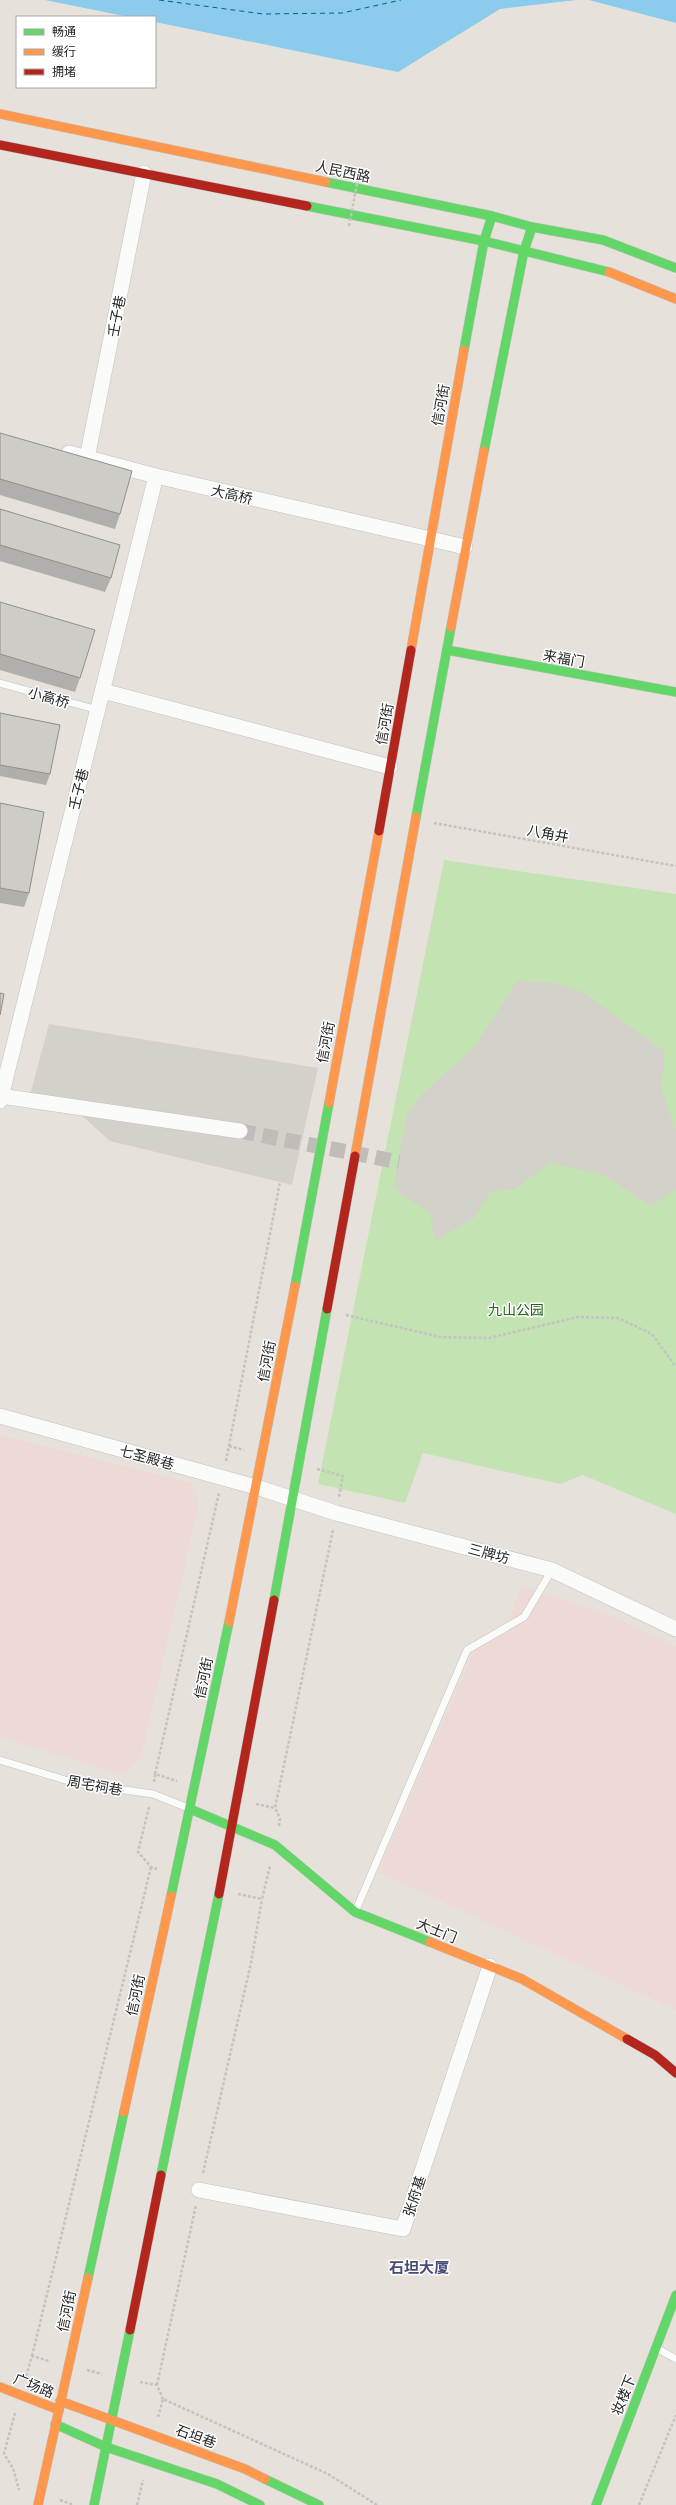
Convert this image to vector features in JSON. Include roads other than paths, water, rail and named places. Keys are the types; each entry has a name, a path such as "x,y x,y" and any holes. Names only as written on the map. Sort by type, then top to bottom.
{"main road":[{"name":"人民西路","path":"0,114 492,216 532,227 603,240 676,268"},
{"path":"0,145 524,251 604,270 676,299"},
{"name":"信河街","path":"38,2505 190,1809 256,1487 390,767 484,242 492,216"},
{"path":"94,2505 232,1826 417,819 465,547 524,251 532,227"},
{"name":"来福门","path":"447,650 676,692"},
{"name":"大士门","path":"190,1809 275,1845 355,1912 522,1979 655,2055 676,2073"},
{"name":"妆楼下","path":"596,2505 676,2295"},
{"name":"广场路","path":"0,2387 59,2406"},
{"name":"石坦巷","path":"59,2406 111,2420 245,2469 319,2505"},
{"path":"55,2424 106,2447 216,2484 260,2505"}],"street":[{"name":"壬子巷","path":"87,458 144,174"},
{"name":"大高桥","path":"58,451 156,476 465,547"},
{"name":"壬子巷","path":"0,1098 156,476"},
{"path":"103,691 390,767"},
{"path":"0,1098 240,1131"},
{"name":"七圣殿巷","path":"0,1416 256,1487 293,1499"},
{"name":"三牌坊","path":"293,1499 336,1513 552,1570 676,1629"},
{"name":"张府基","path":"199,2190 403,2229 490,1966"}],"lane":[{"name":"小高桥","path":"0,683 98,710"},
{"path":"355,1912 467,1650 524,1617 552,1570"},
{"name":"周宅祠巷","path":"0,1760 75,1783 153,1794 190,1809"},
{"path":"656,2348 676,2359"}],"water":[{"path":"45,0 576,0 500,9 398,72 156,22 156,16 124,16"},
{"path":"589,0 676,0 676,23"}],"tunnel":[{"path":"240,1131 399,1162"}],"district":[{"name":"石坦大厦","path":"419,2267"}],"park label":[{"name":"九山公园","path":"516,1309"}]}
